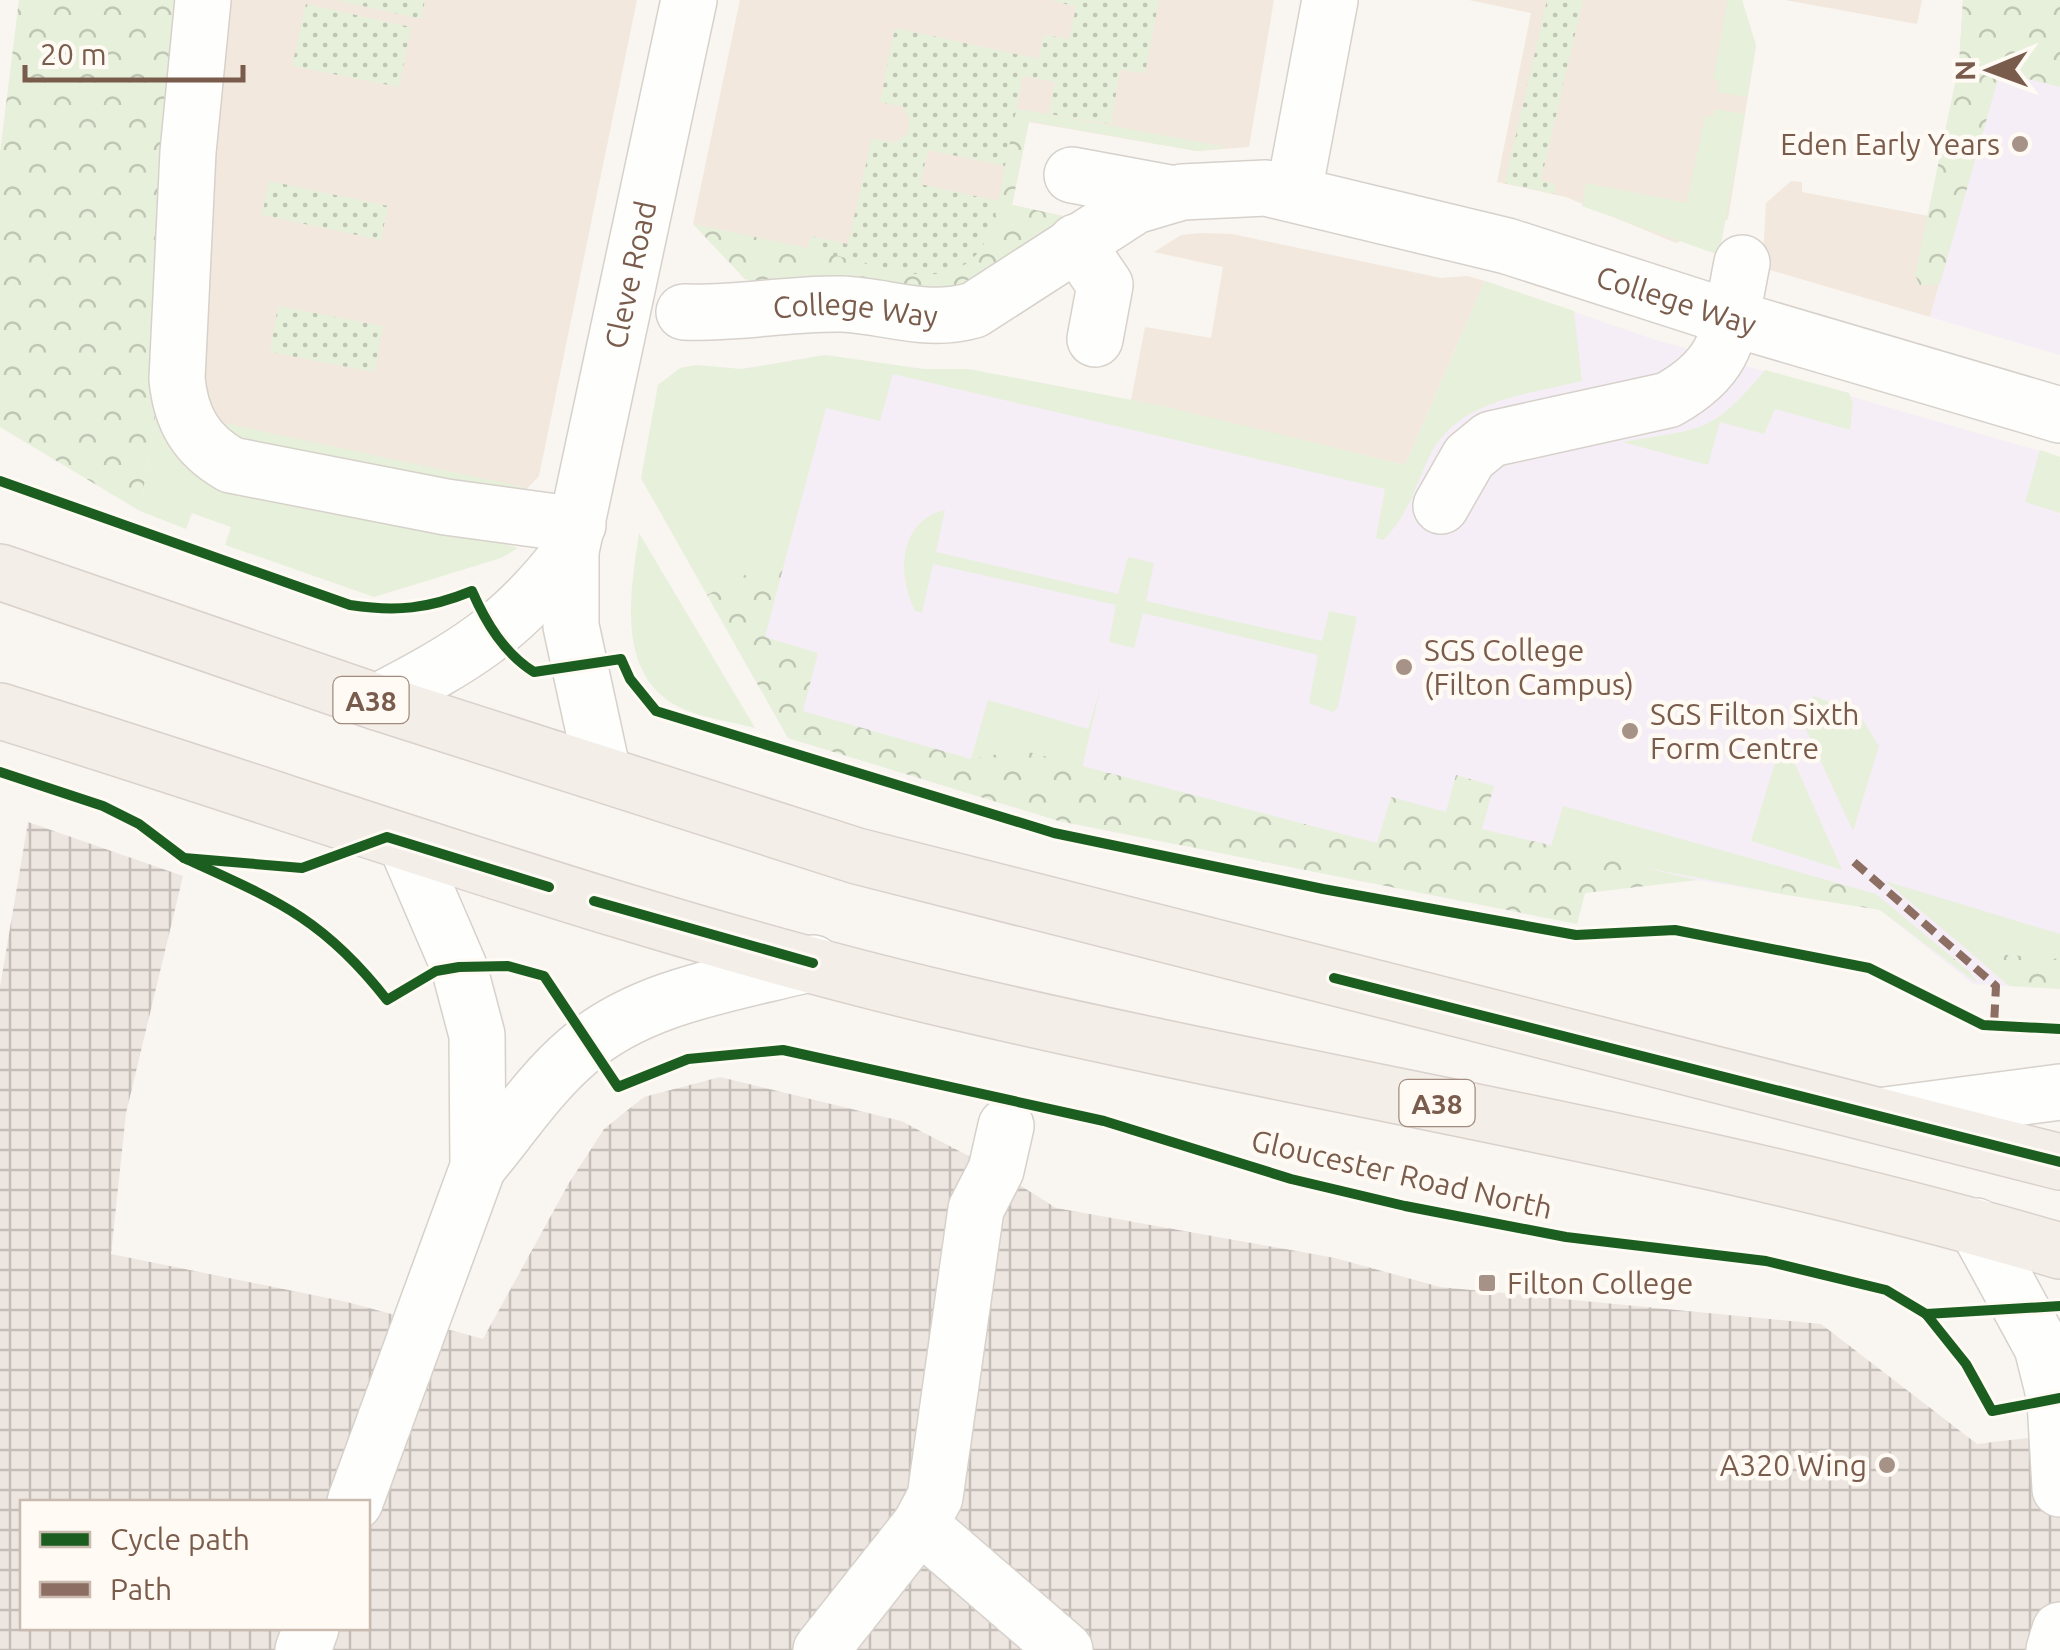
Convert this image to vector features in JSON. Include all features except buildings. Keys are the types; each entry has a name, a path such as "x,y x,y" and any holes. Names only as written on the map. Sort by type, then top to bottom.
{"main road":[{"name":"A38","path":"0,572 377,702 856,856 2060,1162"},
{"name":"A38","path":"0,711 406,844 953,1002 1749,1170 1976,1226 2060,1251"}],"street":[{"path":"203,0 188,152 178,348 180,406 191,430 206,451 230,465 446,506 575,538"},
{"name":"Cleve Road","path":"603,774 571,626 575,538 690,0"},
{"path":"1294,192 1330,0"},
{"path":"1072,175 1174,194"},
{"name":"College Way","path":"684,312 846,304 928,318 952,316 1111,274 1135,206 1174,194 1238,186 1294,192 1507,246 1731,318 1899,386 2060,415"},
{"path":"1441,506 1469,457 1492,439 1668,400 1693,386 1719,358 1742,262"},
{"path":"1095,339 1111,274"},
{"name":"Cleve Road","path":"377,702 464,656 496,634 539,592 575,538"},
{"path":"406,844 453,950 477,1035 478,1167"},
{"path":"357,1500 478,1167 575,1052 614,1026 685,996 812,963"},
{"path":"1886,1116 2060,1092"},
{"path":"821,1650 920,1525 935,1496 976,1209 996,1170 1006,1126"},
{"path":"1976,1226 2042,1347 2055,1399 2060,1489"},
{"path":"920,1525 1065,1650"},
{"path":"2054,1650 2060,1630"}],"shaded area":[{"path":"212,0 637,0 539,476 520,496 203,420"},
{"path":"740,0 1274,0 1249,147 1197,151 1029,122 1012,205 1063,216 938,292 865,278 745,279 693,224"},
{"path":"1469,0 1742,0 1756,46 1728,219 1676,243 1566,197 1497,182 1531,13"},
{"path":"1785,0 1922,0 1917,24"},
{"path":"1963,0 2020,0 1930,317 1770,270 1763,258 1766,203 1791,181 1802,182 1802,192 1928,216 1959,65"},
{"name":"Eden Early Years","path":"2020,0 2060,0 2060,355 1930,317"},
{"path":"1232,234 1441,278 1467,276 1485,281 1405,465 1131,400 1145,327 1211,338 1223,267 1154,252 1181,235"},
{"name":"SGS College (Filton Campus)","path":"1485,281 1650,338 2060,457 2060,989 1973,984 1880,910 1697,880 1585,893 1577,924 1059,821 788,738 641,478 742,369 825,355 923,369 968,369 1131,400 1405,465"},
{"path":"28,822 183,876 126,1113 111,1254 347,1302 483,1339 569,1183 604,1129 644,1097 720,1077 901,1121 996,1170 1056,1208 1335,1258 1440,1287 1821,1324 1977,1444 2060,1434 2060,1650 0,1650 0,987"}],"green space":[{"path":"19,0 190,0 157,403 140,511 0,427 0,153"},
{"path":"336,0 425,0 421,19"},
{"path":"1051,0 1159,0 1145,73 1120,70 1111,124 1049,114 1055,82 1023,76 1005,166 928,150 920,184 998,201 988,237 971,260 950,271 925,274 897,271 807,248 811,236 848,244 872,138 894,143 908,134 910,120 903,107 880,102 895,28 1039,59 1044,35 1069,39 1076,7"},
{"path":"1547,0 1583,0 1541,180 1556,184 1554,194 1505,183"},
{"path":"1728,0 1742,0 1756,46 1747,97 1717,92 1719,81 1713,79"},
{"path":"1963,0 2060,0 2060,87 2000,72 1940,284 1920,285 1915,275 1959,65"},
{"path":"306,4 411,27 399,87 292,66"},
{"path":"1016,109 1031,111 1012,205 1063,216 1062,223 976,283 938,292 865,278 761,283 745,279 693,224 865,260 998,203"},
{"path":"1714,109 1745,114 1719,255 1582,206 1586,183 1687,203 1705,116 1713,117"},
{"path":"1031,111 1227,147 1197,151 1028,121"},
{"path":"269,181 388,206 381,240 262,215"},
{"path":"1485,281 1574,311 1582,381 1494,403 1456,423 1440,439 1404,512 1383,540 1376,538 1385,489 893,374 880,421 826,408 787,553 707,595 641,478 658,385 680,368 696,365 742,369 825,355 923,369 968,369 1163,406 1405,465"},
{"path":"278,306 383,326 374,372 270,352"},
{"path":"1765,370 1849,393 1853,404 1850,430 1775,409 1764,434 1720,422 1708,465 1622,442 1704,425 1731,407"},
{"path":"195,390 211,394 210,420 527,488 520,496 281,451 213,432"},
{"path":"157,403 178,446 518,548 501,558 374,597 225,545 231,527 192,513 186,529 140,511"},
{"path":"2040,450 2060,457 2060,513 2025,502"},
{"path":"945,510 936,552 1118,594 1128,557 1154,563 1146,601 1322,641 1329,611 1357,617 1338,707 1333,712 1309,703 1318,655 1143,613 1134,648 1109,642 1116,605 933,564 922,613 915,611 905,582 910,537 929,516"},
{"path":"639,533 755,728 688,711 664,698 648,680 632,634 632,583"},
{"path":"787,553 765,637 818,653 803,711 971,759 1021,750 1377,843 1391,797 1446,812 1456,775 1494,786 1482,829 1697,880 1585,893 1577,924 1059,821 788,738 707,595"},
{"path":"1101,686 1082,768 1021,750 971,759 988,700 1088,729"},
{"path":"1813,696 1857,711 1879,746 1853,831 1804,725"},
{"path":"1783,737 1842,870 1751,841"},
{"path":"1563,806 1785,868 1781,894 1550,849"},
{"path":"1785,868 1876,894 1970,972 1978,984 1880,910 1781,894"},
{"path":"1885,881 2060,934 2060,959 1970,952"},
{"path":"1970,952 2060,959 2060,989 2009,986"}],"marked path":[{"path":"1854,862 1996,986 1994,1025"}],"cycle path":[{"path":"0,481 350,605 412,607 472,591 497,636 534,672 621,659 630,679 656,711 1054,833 1323,889 1576,935 1675,930 1869,968 1983,1025 2060,1029"},
{"path":"0,772 103,806 139,824 184,858 302,868 387,837 549,887"},
{"name":"Gloucester Road North","path":"184,858 246,886 319,930 364,972 387,1000 436,971 459,967 508,966 544,976 618,1087 688,1059 783,1050 1104,1121 1291,1179 1405,1206 1566,1237 1766,1261 1886,1290 1926,1314 1966,1364 1992,1411 2060,1398"},
{"path":"594,901 813,963"},
{"path":"1334,978 2060,1162"},
{"path":"1926,1314 2060,1306"}],"place":[{"name":"Eden Early Years","path":"2020,144"},
{"name":"SGS College (Filton Campus)","path":"1404,667"},
{"name":"SGS Filton Sixth Form Centre","path":"1630,731"},
{"name":"Filton College","path":"1487,1283"},
{"name":"A320 Wing","path":"1887,1465"}]}
